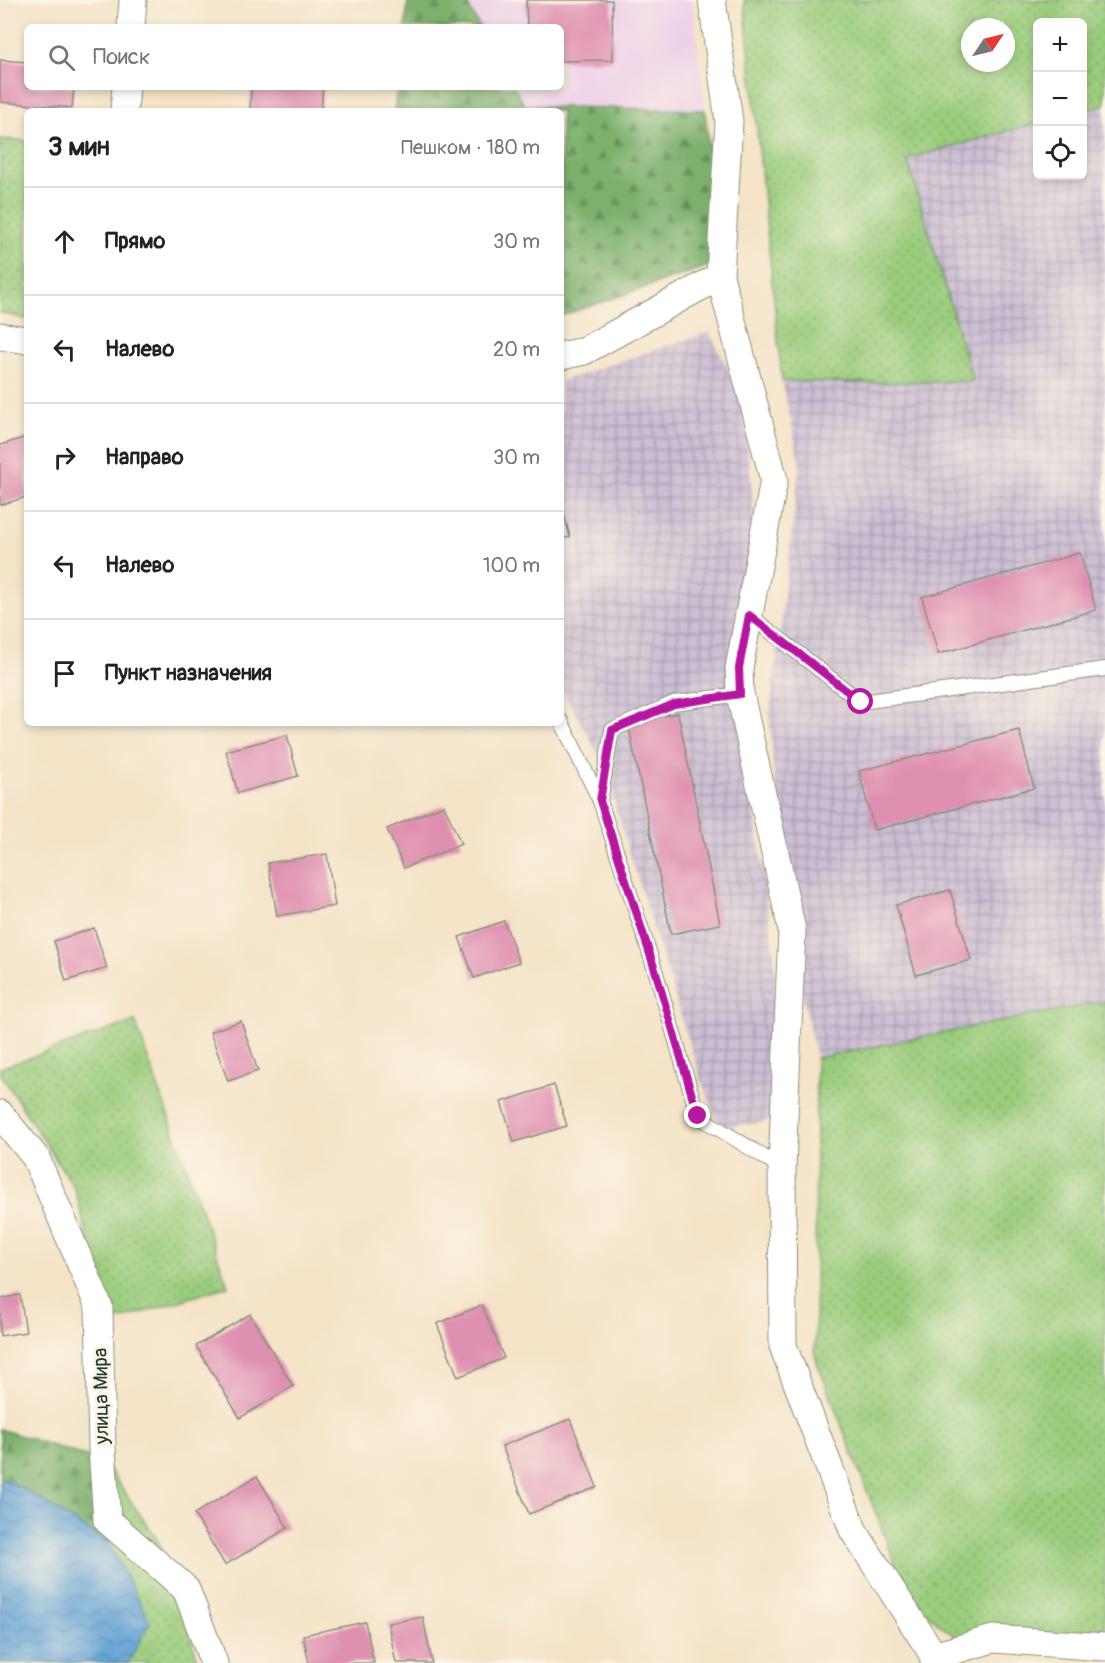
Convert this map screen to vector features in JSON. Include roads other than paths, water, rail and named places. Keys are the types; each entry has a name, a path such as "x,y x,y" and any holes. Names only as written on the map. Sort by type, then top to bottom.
{"street":[{"path":"131,24 133,0"},
{"path":"712,0 729,121 720,276 774,480 739,668 740,694 792,930 782,1168 783,1346 853,1530 934,1659 993,1639 1105,1647"},
{"path":"124,108 126,90"},
{"path":"564,355 584,351 720,276"},
{"path":"0,336 24,340"},
{"name":"улица Мира","path":"0,1114 36,1158 99,1307 102,1449 107,1520 186,1589 214,1663"}],"lane":[{"path":"749,615 861,702 1105,669"},
{"path":"600,801 612,730 674,704 740,694"},
{"path":"563,726 600,801 656,973 698,1116 782,1168"}],"water":[{"path":"0,1478 21,1487 109,1544 150,1622 128,1663 0,1663"}]}
